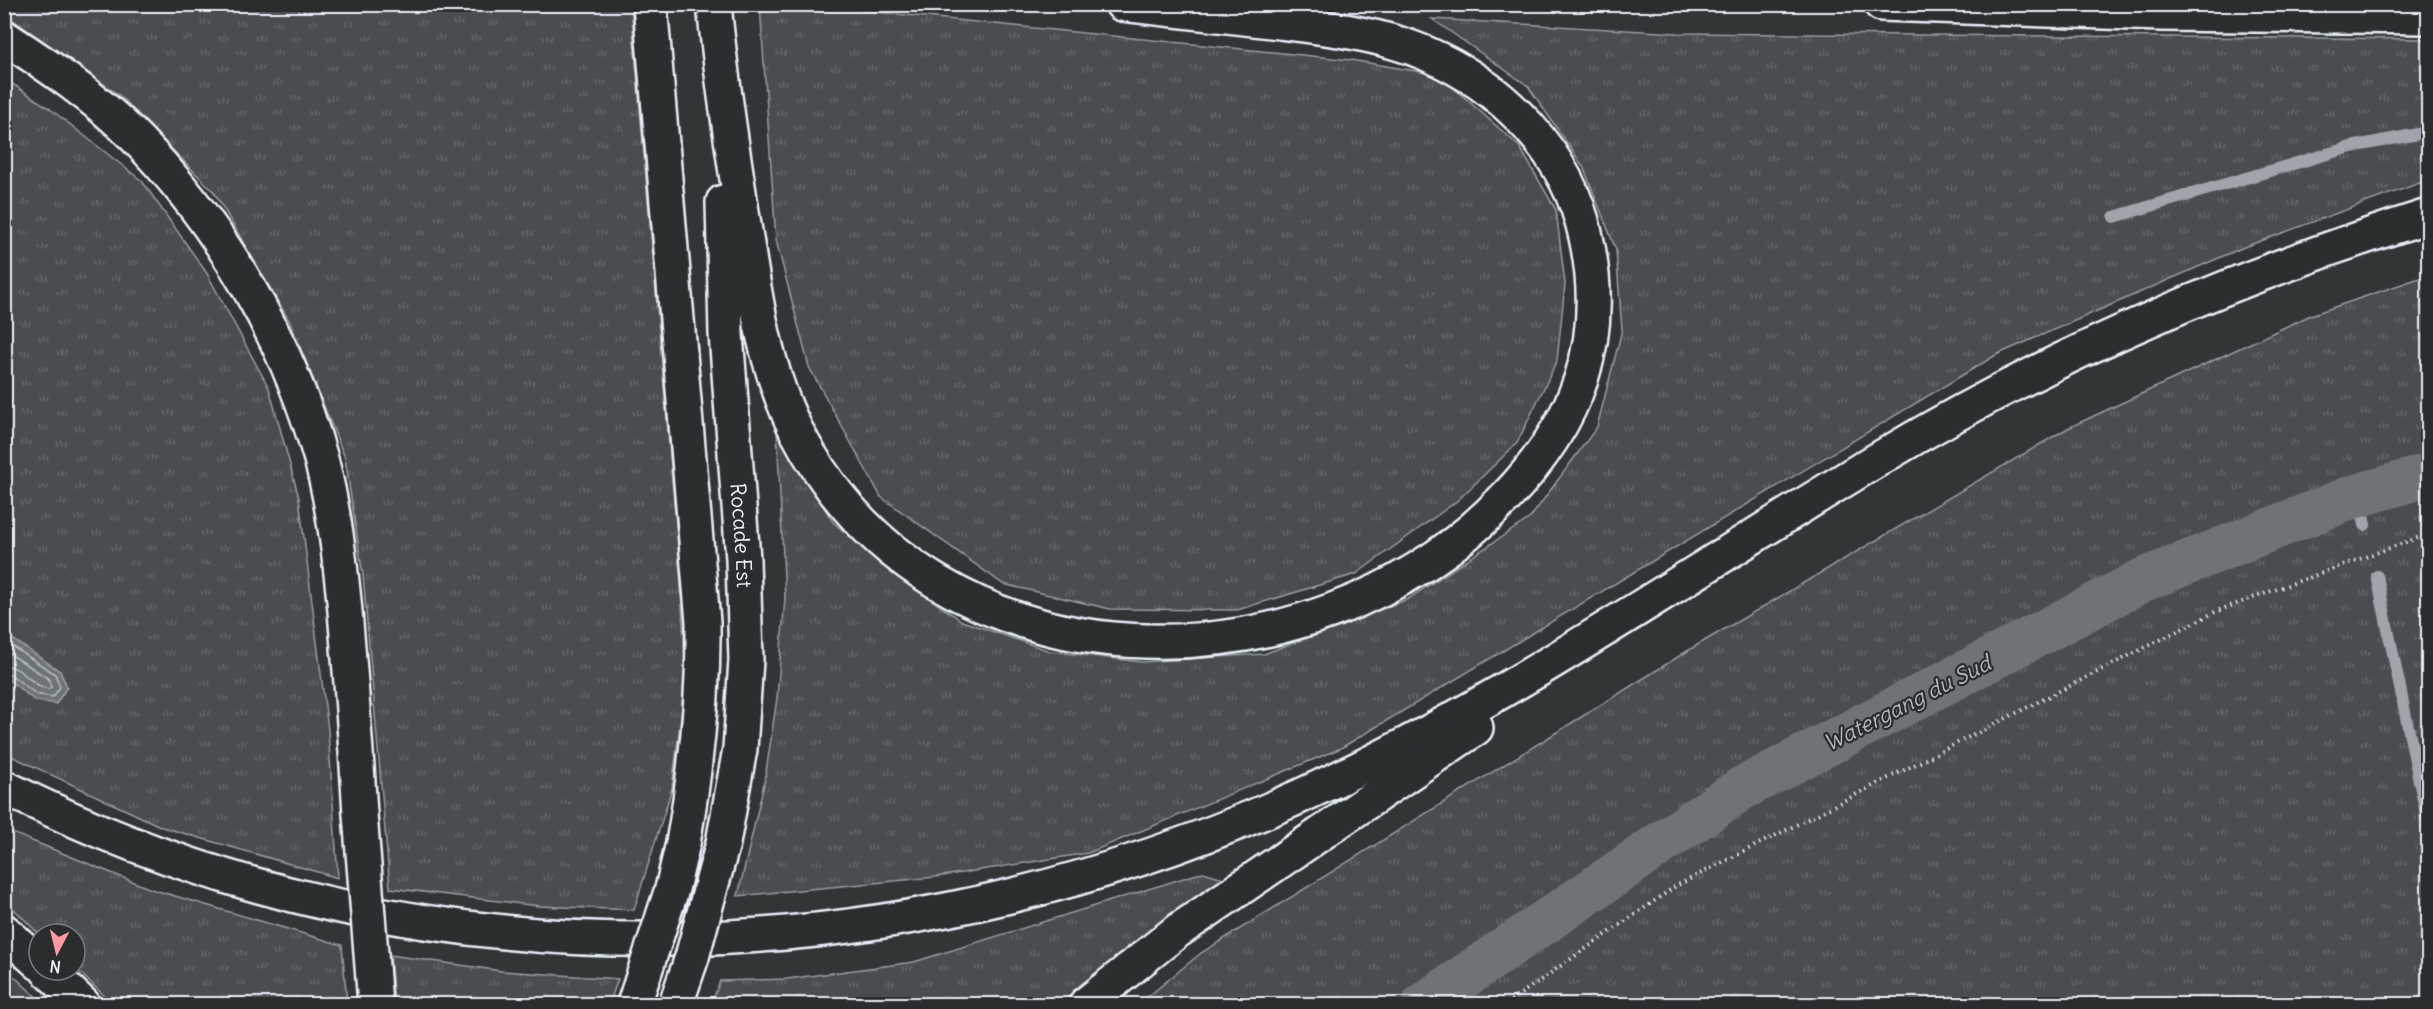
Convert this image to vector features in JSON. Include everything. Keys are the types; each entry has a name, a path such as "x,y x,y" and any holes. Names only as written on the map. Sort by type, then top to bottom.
{"highway":[{"path":"634,1005 672,889 683,843 695,776 704,675 702,622 650,4"},
{"path":"714,4 729,135 758,311 768,357 781,399 798,434 840,497 870,531 903,560 940,585 981,606 1031,624 1127,641 1160,642 1227,637 1278,628 1329,612 1376,592 1423,565 1466,535 1499,504 1528,474 1554,439 1573,404 1584,372 1591,337 1593,299 1591,258 1581,215 1567,180 1545,147 1518,115 1492,92 1459,70 1422,51 1376,38 1326,28 1122,4"},
{"path":"1881,4 2161,14 2428,17"},
{"path":"4,38 96,103 133,135 171,175 229,255 274,338 297,390 321,460 330,500 342,585 375,1005"},
{"name":"Rocade Est","path":"676,1005 698,938 723,843 740,749 746,639 743,559 726,334 719,59"},
{"path":"4,787 118,838 209,871 290,896 398,919 554,938 687,940 760,936 893,920 1024,894 1177,847 1244,822 1335,780 1472,709 1553,662 1880,458 1967,409 2129,329 2246,279 2428,216"},
{"path":"1086,1005 1176,932 1232,892 1806,505"},
{"path":"4,931 27,952"},
{"path":"59,982 83,1005"}],"path":[{"path":"1506,1005 1686,881 2217,611 2428,534"}],"green space":[{"path":"5,4 631,5 680,571 686,675 672,788 634,910 539,906 390,888 363,575 345,458 290,322 214,192 119,95 5,14"},
{"path":"760,5 806,5 1351,60 1439,75 1519,146 1556,210 1565,284 1557,361 1517,443 1457,501 1356,574 1237,610 1110,609 1003,584 881,497 809,367 776,240"},
{"path":"1432,19 1677,33 2428,39 2428,180 2244,247 1996,355 1341,748 1088,853 936,877 738,896 765,779 777,698 785,598 777,432 833,522 885,567 962,621 1050,651 1142,662 1264,654 1408,599 1530,518 1597,427 1622,330 1616,250 1583,166 1528,86"},
{"path":"5,79 49,108 142,181 206,272 269,388 299,498 328,730 338,878 162,827 5,753"},
{"path":"2428,275 2428,1004 1139,1004 1201,953 1694,647 2068,428 2311,315"},
{"path":"5,830 151,889 342,945 347,1004 113,1004 87,979 87,922 27,922 5,900"},
{"path":"1203,872 1227,879 1070,1004 711,1004 720,981 787,979 914,962"},
{"path":"390,955 502,971 618,979 609,1004 394,1004"},
{"path":"5,968 44,1004 5,1004"}],"water":[{"path":"5,634 60,671 67,687 56,704 34,700 5,677"}],"waterway":[{"path":"2114,217 2351,147 2428,132"},
{"name":"Watergang du Sud","path":"1424,1004 1741,789 2143,580 2350,498 2428,475"},
{"path":"2359,495 2365,525"},
{"path":"2377,576 2428,824"}]}
